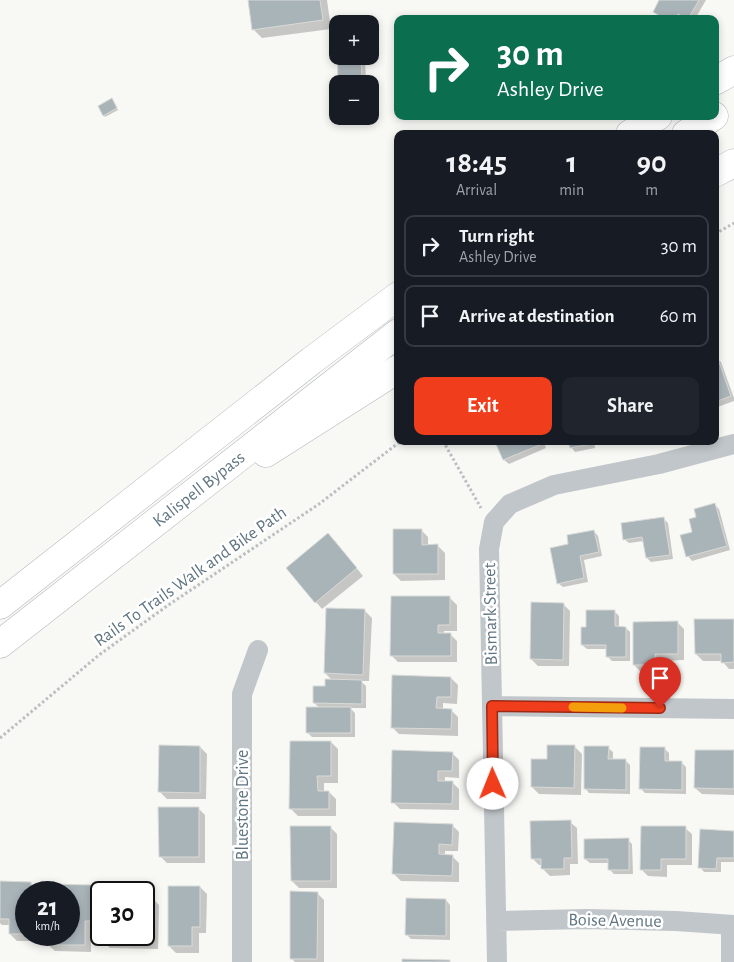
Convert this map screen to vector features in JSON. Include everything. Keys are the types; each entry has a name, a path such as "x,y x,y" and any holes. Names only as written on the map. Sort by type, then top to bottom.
{"highway":[{"path":"719,79 734,70"},
{"path":"719,113 734,104"},
{"path":"636,130 652,120"},
{"path":"692,130 709,120"},
{"path":"719,172 734,163"},
{"name":"Kalispell Bypass","path":"0,605 311,361 394,299"},
{"name":"Kalispell Bypass","path":"0,644 394,336"},
{"path":"180,502 277,447 394,372"}],"street":[{"path":"494,522 510,504 554,485 659,464 734,444"},
{"name":"Bismark Street","path":"494,522 489,549 497,962"},
{"name":"Bluestone Drive","path":"242,962 242,694 258,650"},
{"path":"492,706 734,709"},
{"name":"Boise Avenue","path":"496,921 586,919 676,921 732,925"},
{"path":"731,962 732,925"}],"path":[{"path":"719,232 734,223"},
{"name":"Rails To Trails Walk and Bike Path","path":"0,738 99,655 175,601 319,504 395,445"},
{"path":"445,445 482,510 494,522"}],"building":[{"path":"248,0 320,0 323,20 252,30"},
{"path":"659,0 699,0 690,15 658,15 653,12"},
{"path":"338,65 361,65 362,75 338,75"},
{"path":"112,98 117,108 103,116 98,106"},
{"path":"719,362 731,396 719,400"},
{"path":"496,445 540,445 503,460"},
{"path":"569,445 586,445 570,448"},
{"path":"715,503 727,546 686,557 680,535 692,532 689,519 696,517 694,509"},
{"path":"664,517 670,555 646,558 642,537 623,540 621,523"},
{"path":"393,529 422,529 422,545 438,544 438,574 393,574"},
{"path":"594,530 599,552 580,556 584,578 557,584 550,548 568,544 567,535"},
{"path":"328,533 357,568 315,603 286,568"},
{"path":"391,596 450,596 450,625 438,625 438,633 451,633 451,656 390,656"},
{"path":"531,602 564,603 563,660 530,659"},
{"path":"326,608 365,609 363,675 324,673"},
{"path":"586,610 615,610 615,626 626,627 626,657 606,657 606,645 581,645 581,627 586,627"},
{"path":"694,619 734,619 734,662 721,663 721,654 695,654"},
{"path":"678,621 678,654 655,654 655,665 633,665 633,622"},
{"path":"392,675 451,677 451,697 437,697 436,708 452,709 451,729 391,728"},
{"path":"325,679 362,680 362,704 313,703 313,686 325,686"},
{"path":"306,707 351,707 351,733 306,733"},
{"path":"290,741 331,741 331,776 317,776 318,791 329,791 329,809 289,809"},
{"path":"159,745 200,746 200,793 158,792"},
{"path":"547,745 575,745 574,788 531,787 531,759 547,759"},
{"path":"584,746 609,746 608,759 626,759 626,790 584,789"},
{"path":"640,747 665,747 665,761 682,761 682,790 639,789"},
{"path":"392,750 453,752 452,771 438,771 438,781 453,781 452,804 391,803"},
{"path":"695,750 734,750 734,789 694,788"},
{"path":"158,807 199,807 199,857 159,857"},
{"path":"571,820 572,858 564,858 564,869 541,869 541,859 531,859 530,821"},
{"path":"394,822 453,824 452,845 439,844 439,854 453,855 452,876 392,874"},
{"path":"290,826 331,826 331,881 291,881"},
{"path":"641,826 686,826 686,859 661,859 661,870 640,870"},
{"path":"700,829 734,831 734,858 717,858 716,869 698,868"},
{"path":"629,838 629,870 608,870 608,859 584,859 584,839"},
{"path":"0,881 15,881 15,934 9,934 9,919 0,919"},
{"path":"80,885 90,885 90,921 85,921 85,945 80,945"},
{"path":"168,886 200,886 200,927 192,927 192,946 168,946"},
{"path":"290,891 318,892 317,959 290,959"},
{"path":"406,898 446,899 446,936 405,935"},
{"path":"402,959 450,960 450,962 402,962"}],"slow traffic":[{"path":"573,707 622,708"}],"route":[{"path":"493,784 492,706 660,708"}]}
